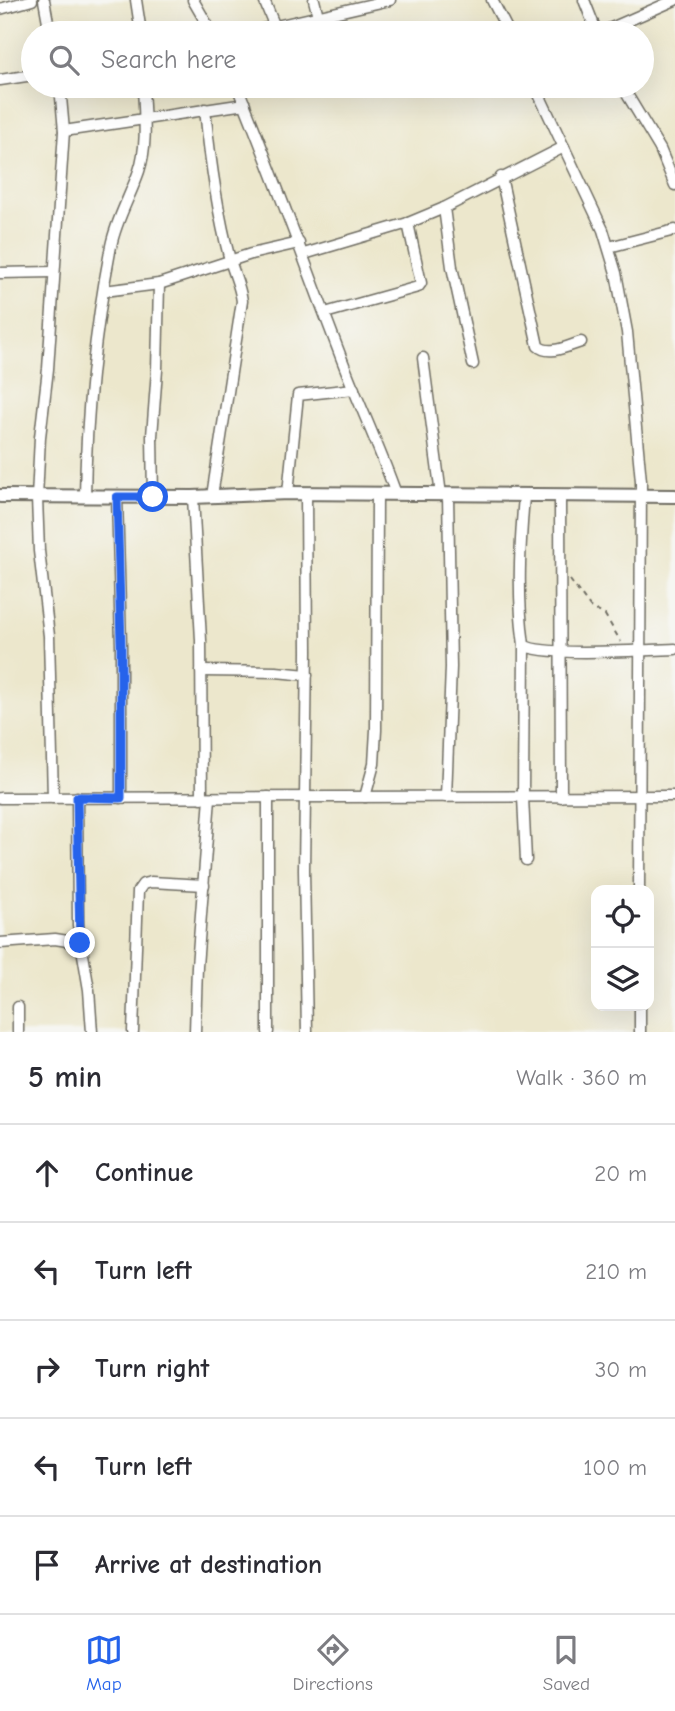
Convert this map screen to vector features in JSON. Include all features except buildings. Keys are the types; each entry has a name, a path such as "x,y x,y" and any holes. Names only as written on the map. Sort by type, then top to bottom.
{"street":[{"path":"0,9 32,0"},
{"path":"44,0 48,21"},
{"path":"136,0 139,21"},
{"path":"193,0 205,21"},
{"path":"264,0 273,21"},
{"path":"314,0 318,16"},
{"path":"298,21 390,0"},
{"path":"492,0 503,21"},
{"path":"584,0 594,21"},
{"path":"628,21 675,1"},
{"path":"0,80 21,77"},
{"path":"53,798 49,636 39,551 37,498 64,131 61,98"},
{"path":"85,497 90,394 104,291 114,231 142,156 143,98"},
{"path":"242,98 396,494"},
{"path":"541,98 609,247 627,332 640,456 641,496 639,885"},
{"path":"629,98 660,149 675,185"},
{"path":"64,131 245,104"},
{"path":"205,110 210,162 230,261 239,283 242,301 212,496"},
{"path":"304,254 408,223 444,208 564,147"},
{"path":"501,177 538,346 549,351 581,342"},
{"path":"444,208 452,267 473,364"},
{"path":"325,313 418,287 421,283 408,223"},
{"path":"609,247 675,230"},
{"path":"104,291 159,284 230,261 299,243"},
{"path":"0,273 54,272"},
{"path":"153,497 151,459 159,284"},
{"path":"423,358 445,495 451,667 446,797"},
{"path":"288,494 298,395 354,389"},
{"path":"306,494 304,870 307,942 304,970 307,1032"},
{"path":"365,797 374,764 376,730 377,494"},
{"path":"559,495 561,797"},
{"path":"0,496 675,496"},
{"path":"524,496 519,557 524,645 523,797 526,860"},
{"path":"117,497 121,798"},
{"path":"193,497 206,798 195,1032"},
{"path":"524,645 529,649 559,651 675,649"},
{"path":"201,671 307,675"},
{"path":"0,799 675,796"},
{"path":"77,797 80,943 89,990 92,1032"},
{"path":"268,797 268,1032"},
{"path":"133,1032 138,891 143,884 151,882 204,885"},
{"path":"0,943 55,939 80,943"},
{"path":"18,1007 19,1032"},
{"path":"640,1011 640,1032"}],"path":[{"path":"559,565 590,607 606,615 626,650"}],"route":[{"path":"80,943 77,797 121,798 117,497 153,497"}]}
